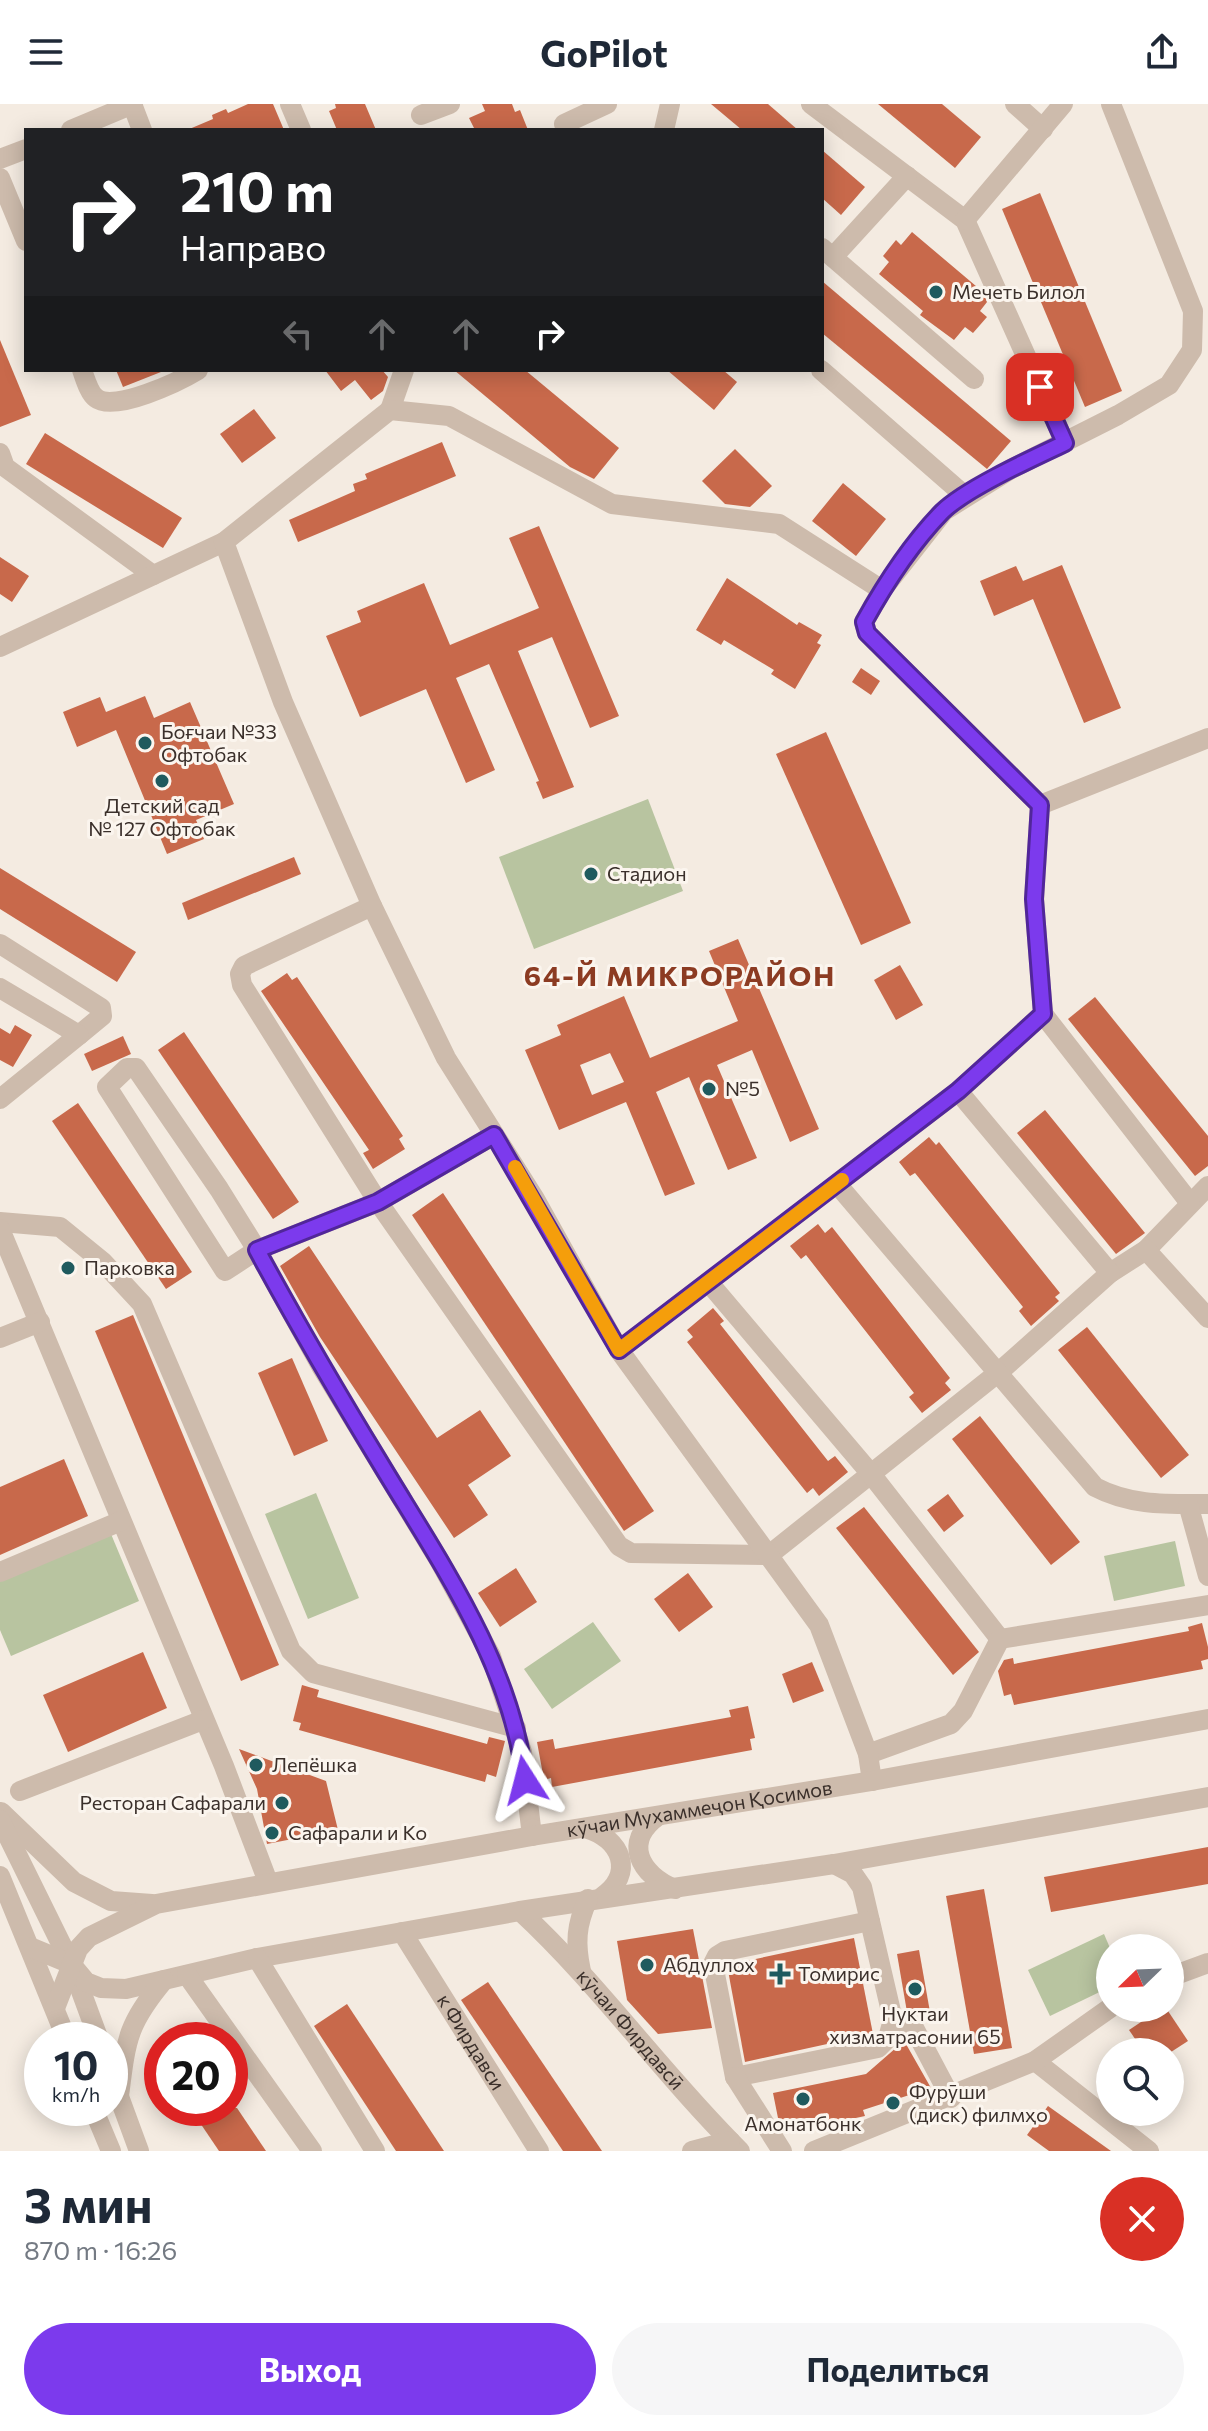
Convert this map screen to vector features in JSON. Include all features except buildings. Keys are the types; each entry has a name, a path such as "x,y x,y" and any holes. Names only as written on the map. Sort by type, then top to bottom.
{"street":[{"path":"76,128 133,104 141,128"},
{"path":"290,104 300,128"},
{"path":"421,116 450,104"},
{"path":"557,104 565,127 607,104"},
{"path":"811,104 965,220 1065,443"},
{"path":"1015,104 1043,129"},
{"path":"965,220 1013,159 1063,104"},
{"path":"1111,104 1193,311 1192,350 1169,385 1011,469 944,511 882,590 864,622 867,633 1040,805 1034,899 1043,1014 1190,1203"},
{"path":"0,159 24,150"},
{"path":"907,176 828,253 974,379"},
{"path":"0,178 24,236"},
{"path":"83,372 94,397 104,402 135,398 194,372"},
{"path":"3,642 224,542 390,410 403,372"},
{"path":"823,372 964,495"},
{"path":"390,410 449,416 612,504 779,524 882,590"},
{"path":"0,453 5,467 153,575"},
{"path":"224,542 277,688 372,906 446,1058 619,1350 819,1625 868,1754 872,1781"},
{"path":"1040,805 1208,738"},
{"path":"372,906 244,966 240,974 242,985 378,1202 619,1546 631,1553 769,1555 999,1372 1110,1273 1146,1250 1208,1186"},
{"path":"0,944 101,1008 102,1016 0,1099"},
{"path":"0,988 79,1035"},
{"path":"619,1350 710,1284 958,1091 1043,1014"},
{"path":"494,1135 378,1202 257,1250 231,1270 222,1268 108,1094 109,1082 127,1068 136,1068 257,1250 321,1366 447,1574 491,1656 516,1728 532,1836"},
{"path":"958,1091 1110,1273"},
{"path":"837,1184 1095,1487 1116,1499 1198,1504 1208,1576"},
{"path":"0,1222 60,1227 103,1262 142,1304 291,1651 301,1662 313,1673 516,1728"},
{"path":"0,1229 268,1882"},
{"path":"1146,1250 1208,1318"},
{"path":"710,1284 871,1474 1000,1639"},
{"path":"0,1338 40,1322"},
{"path":"0,1572 121,1521"},
{"path":"1000,1639 1208,1605"},
{"path":"868,1754 951,1724 963,1711 1000,1639"},
{"name":"кӯчаи Мухаммеҷон Қосимов","path":"71,1964 89,1937 156,1904 532,1836 872,1781 1208,1719"},
{"path":"20,1791 203,1720"},
{"path":"30,1947 71,1964 86,1982 101,1988 126,1989 257,1958 520,1911 834,1864 1208,1797"},
{"path":"0,1810 74,1882 111,1901 156,1904"},
{"path":"658,1816 644,1826 639,1838 640,1854 645,1871 655,1881 676,1889"},
{"path":"0,1820 71,1964 92,2022"},
{"path":"582,1828 602,1833 615,1843 620,1875 613,1890 595,1898 577,1922 576,1945 582,1975"},
{"path":"735,2077 878,2048 888,2038 893,2020 862,1887 853,1874 834,1864"},
{"path":"0,1876 60,2022"},
{"name":"кӯчаи Фирдавсӣ","path":"520,1911 582,1975 735,2146"},
{"path":"782,2151 735,2077 713,1964 717,1956 725,1951 870,1921"},
{"name":"к Фирдавси","path":"402,1932 539,2151"},
{"path":"257,1958 375,2151"},
{"path":"1184,1972 1208,1963"},
{"path":"55,2008 71,1964"},
{"path":"187,1975 312,2151"},
{"path":"128,2048 137,2013 164,1980"},
{"path":"814,2151 951,2098 1035,2061 1096,2018"},
{"path":"893,2020 914,2028 951,2098"},
{"path":"1035,2061 1149,2151"},
{"path":"128,2121 139,2151"},
{"path":"101,2126 111,2151"},
{"path":"692,2151 735,2146"}],"green space":[{"name":"Стадион","path":"648,799 683,891 534,949 499,857"},
{"path":"316,1493 359,1598 308,1619 265,1514"},
{"path":"111,1534 139,1601 11,1656 0,1630 0,1581"},
{"path":"1175,1541 1185,1586 1114,1601 1104,1556"},
{"path":"593,1622 621,1661 552,1709 524,1669"},
{"path":"1096,1938 1096,1994 1050,2016 1028,1970"}],"slow traffic":[{"path":"515,1167 619,1350 710,1284 842,1180"}],"place":[{"name":"Мечеть Билол","path":"936,292"},
{"name":"Боғчаи №33 Офтобак","path":"145,743"},
{"name":"Детский сад № 127 Офтобак","path":"162,781"},
{"name":"Стадион","path":"591,874"},
{"name":"№5","path":"709,1089"},
{"name":"Парковка","path":"68,1268"},
{"name":"Лепёшка","path":"256,1765"},
{"name":"Ресторан Сафарали","path":"282,1803"},
{"name":"Сафарали и Ко","path":"272,1833"},
{"name":"Абдуллох","path":"647,1965"},
{"name":"Томирис","path":"780,1974"},
{"name":"Нуктаи хизматрасонии 65","path":"915,1989"},
{"name":"Амонатбонк","path":"803,2099"},
{"name":"Фурӯши (диск) филмҳо","path":"893,2103"}],"district":[{"name":"64-Й МИКРОРАЙОН","path":"680,976"}],"route":[{"path":"525,1780 516,1728 491,1656 439,1560 321,1366 257,1250 378,1202 494,1135 535,1199 619,1350 710,1284 958,1091 1043,1014 1034,899 1040,805 867,633 864,622 882,590 944,511 1011,469 1065,443 1040,387"}]}
